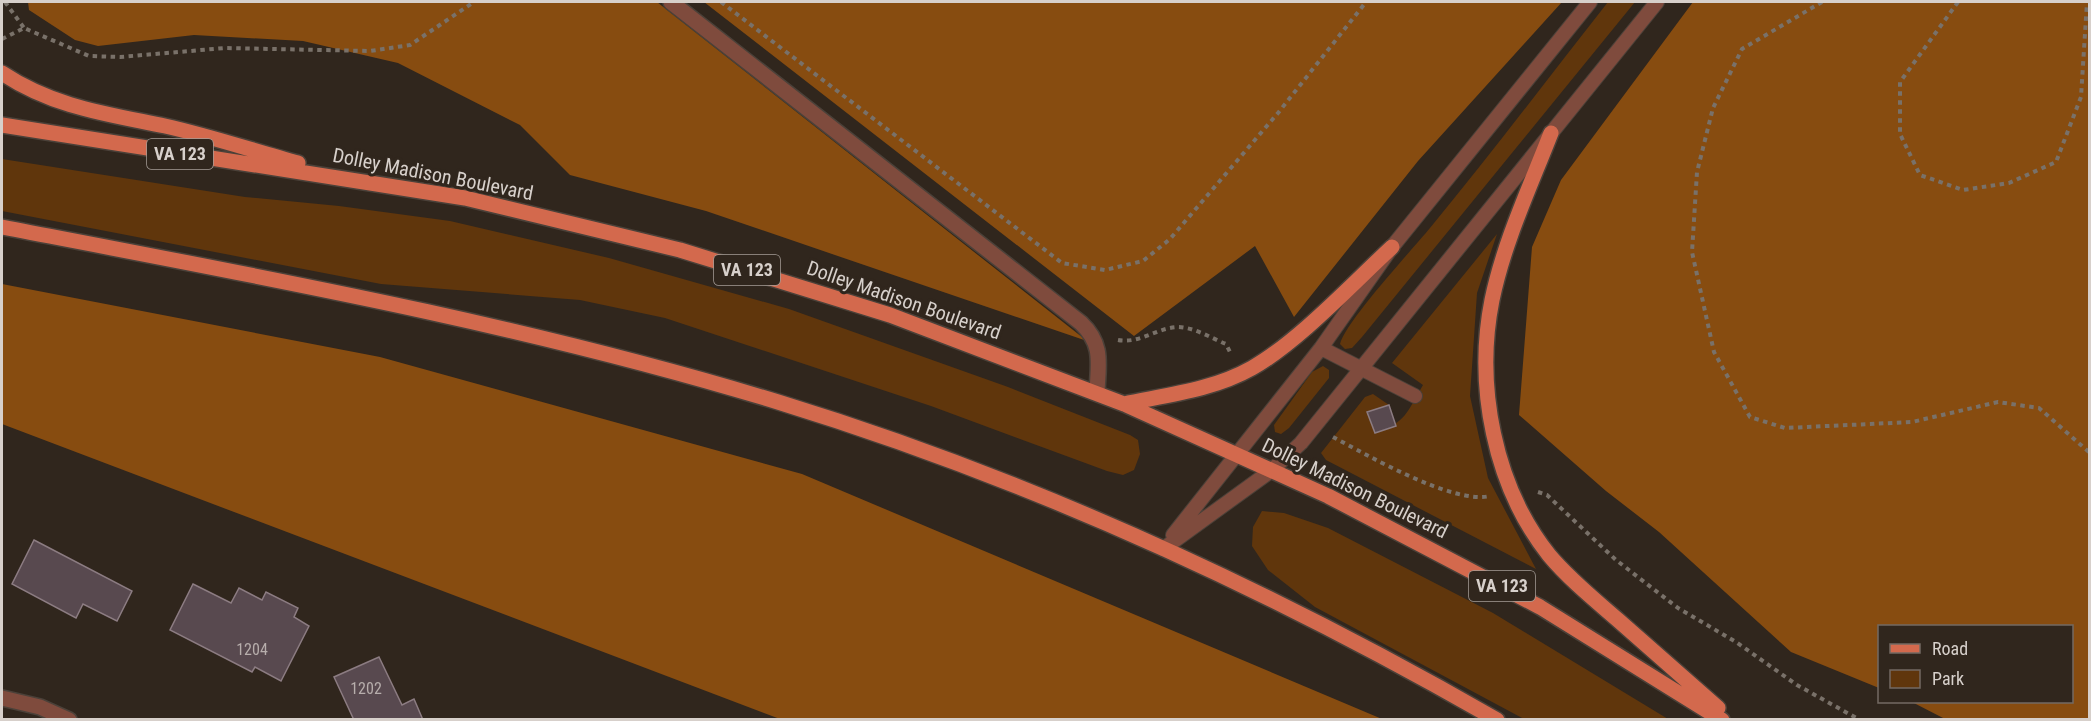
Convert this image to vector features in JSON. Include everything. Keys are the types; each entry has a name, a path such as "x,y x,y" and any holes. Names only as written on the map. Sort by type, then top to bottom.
{"main road":[{"path":"2,73 34,92 77,109 167,127 359,179"},
{"name":"Dolley Madison Boulevard","path":"2,125 163,152 359,179 519,210 723,262 910,322 1124,404 1272,470 1417,541 1540,607 1722,720"},
{"path":"1551,133 1504,256 1489,319 1486,362 1490,406 1498,448 1512,491 1533,533 1570,576 1731,720"},
{"path":"2,227 337,291 532,335 709,382 851,426 985,474 1163,549 1293,610 1497,720"},
{"path":"1124,404 1192,390 1241,373 1282,347 1392,247"}],"street":[{"path":"671,2 1094,335 1098,350 1097,393"},
{"path":"2,698 40,706 69,720"}],"lane":[{"path":"1163,549 1321,348 1392,247 1590,2"},
{"path":"1163,549 1272,470 1314,427 1657,2"},
{"path":"1321,348 1415,396"}],"path":[{"path":"5,2 24,28 89,56 120,57 225,48 370,51 410,45 474,2"},
{"path":"721,2 1062,263 1105,270 1143,261 1170,238 1278,113 1366,2"},
{"path":"1822,2 1742,49 1713,108 1697,172 1692,252 1714,352 1750,417 1785,428 1912,422 1998,402 2039,408 2090,453"},
{"path":"1959,2 1900,82 1900,134 1920,175 1964,190 2009,183 2056,162 2081,97 2087,2"},
{"path":"2,39 24,28"},
{"path":"1094,335 1128,342 1176,327 1190,329 1226,344 1241,373"},
{"path":"1314,427 1425,483 1482,498 1512,491 1532,490 1547,495 1616,560 1678,608 1736,642 1797,685 1860,720"}],"green space":[{"path":"1608,2 1635,2 1362,337 1352,348 1345,349 1340,344 1345,333 1366,303 1453,200"},
{"path":"2,159 245,197 339,206 450,221 609,258 789,309 1008,387 1130,435 1138,440 1140,454 1134,470 1123,475 1107,471 931,406 665,318 580,300 381,284 2,211"},
{"path":"1497,234 1477,293 1470,396 1488,478 1536,569 1326,460 1321,453 1365,397 1373,394 1389,405 1368,412 1375,433 1400,421 1405,415 1423,385 1392,363"},
{"path":"1323,366 1329,370 1329,378 1289,428 1281,434 1275,432 1274,425 1312,372"},
{"path":"1262,511 1284,513 1328,528 1493,613 1668,719 1524,719 1315,607 1268,570 1252,546 1253,527"}],"shaded area":[{"path":"28,2 657,2 1087,341 706,211 570,175 520,125 398,63 303,41 194,35 98,46 75,40 29,10"},
{"path":"704,2 1562,2 1418,161 1294,317 1255,246 1134,336"},
{"path":"1693,2 2089,2 2089,719 1945,719 1914,703 2073,703 2073,625 1878,625 1878,688 1791,652 1659,532 1606,491 1519,415 1532,247 1561,180"},
{"path":"2,284 380,357 802,474 1382,719 780,719 2,424"}],"building":[{"path":"1389,405 1396,426 1375,433 1367,412"},
{"path":"34,540 132,591 117,621 83,604 76,618 12,584"},
{"path":"193,584 231,603 239,588 262,600 266,592 298,608 294,617 309,626 281,681 255,667 252,672 170,630"},
{"path":"379,657 402,705 414,699 423,720 354,720 334,677"}]}
